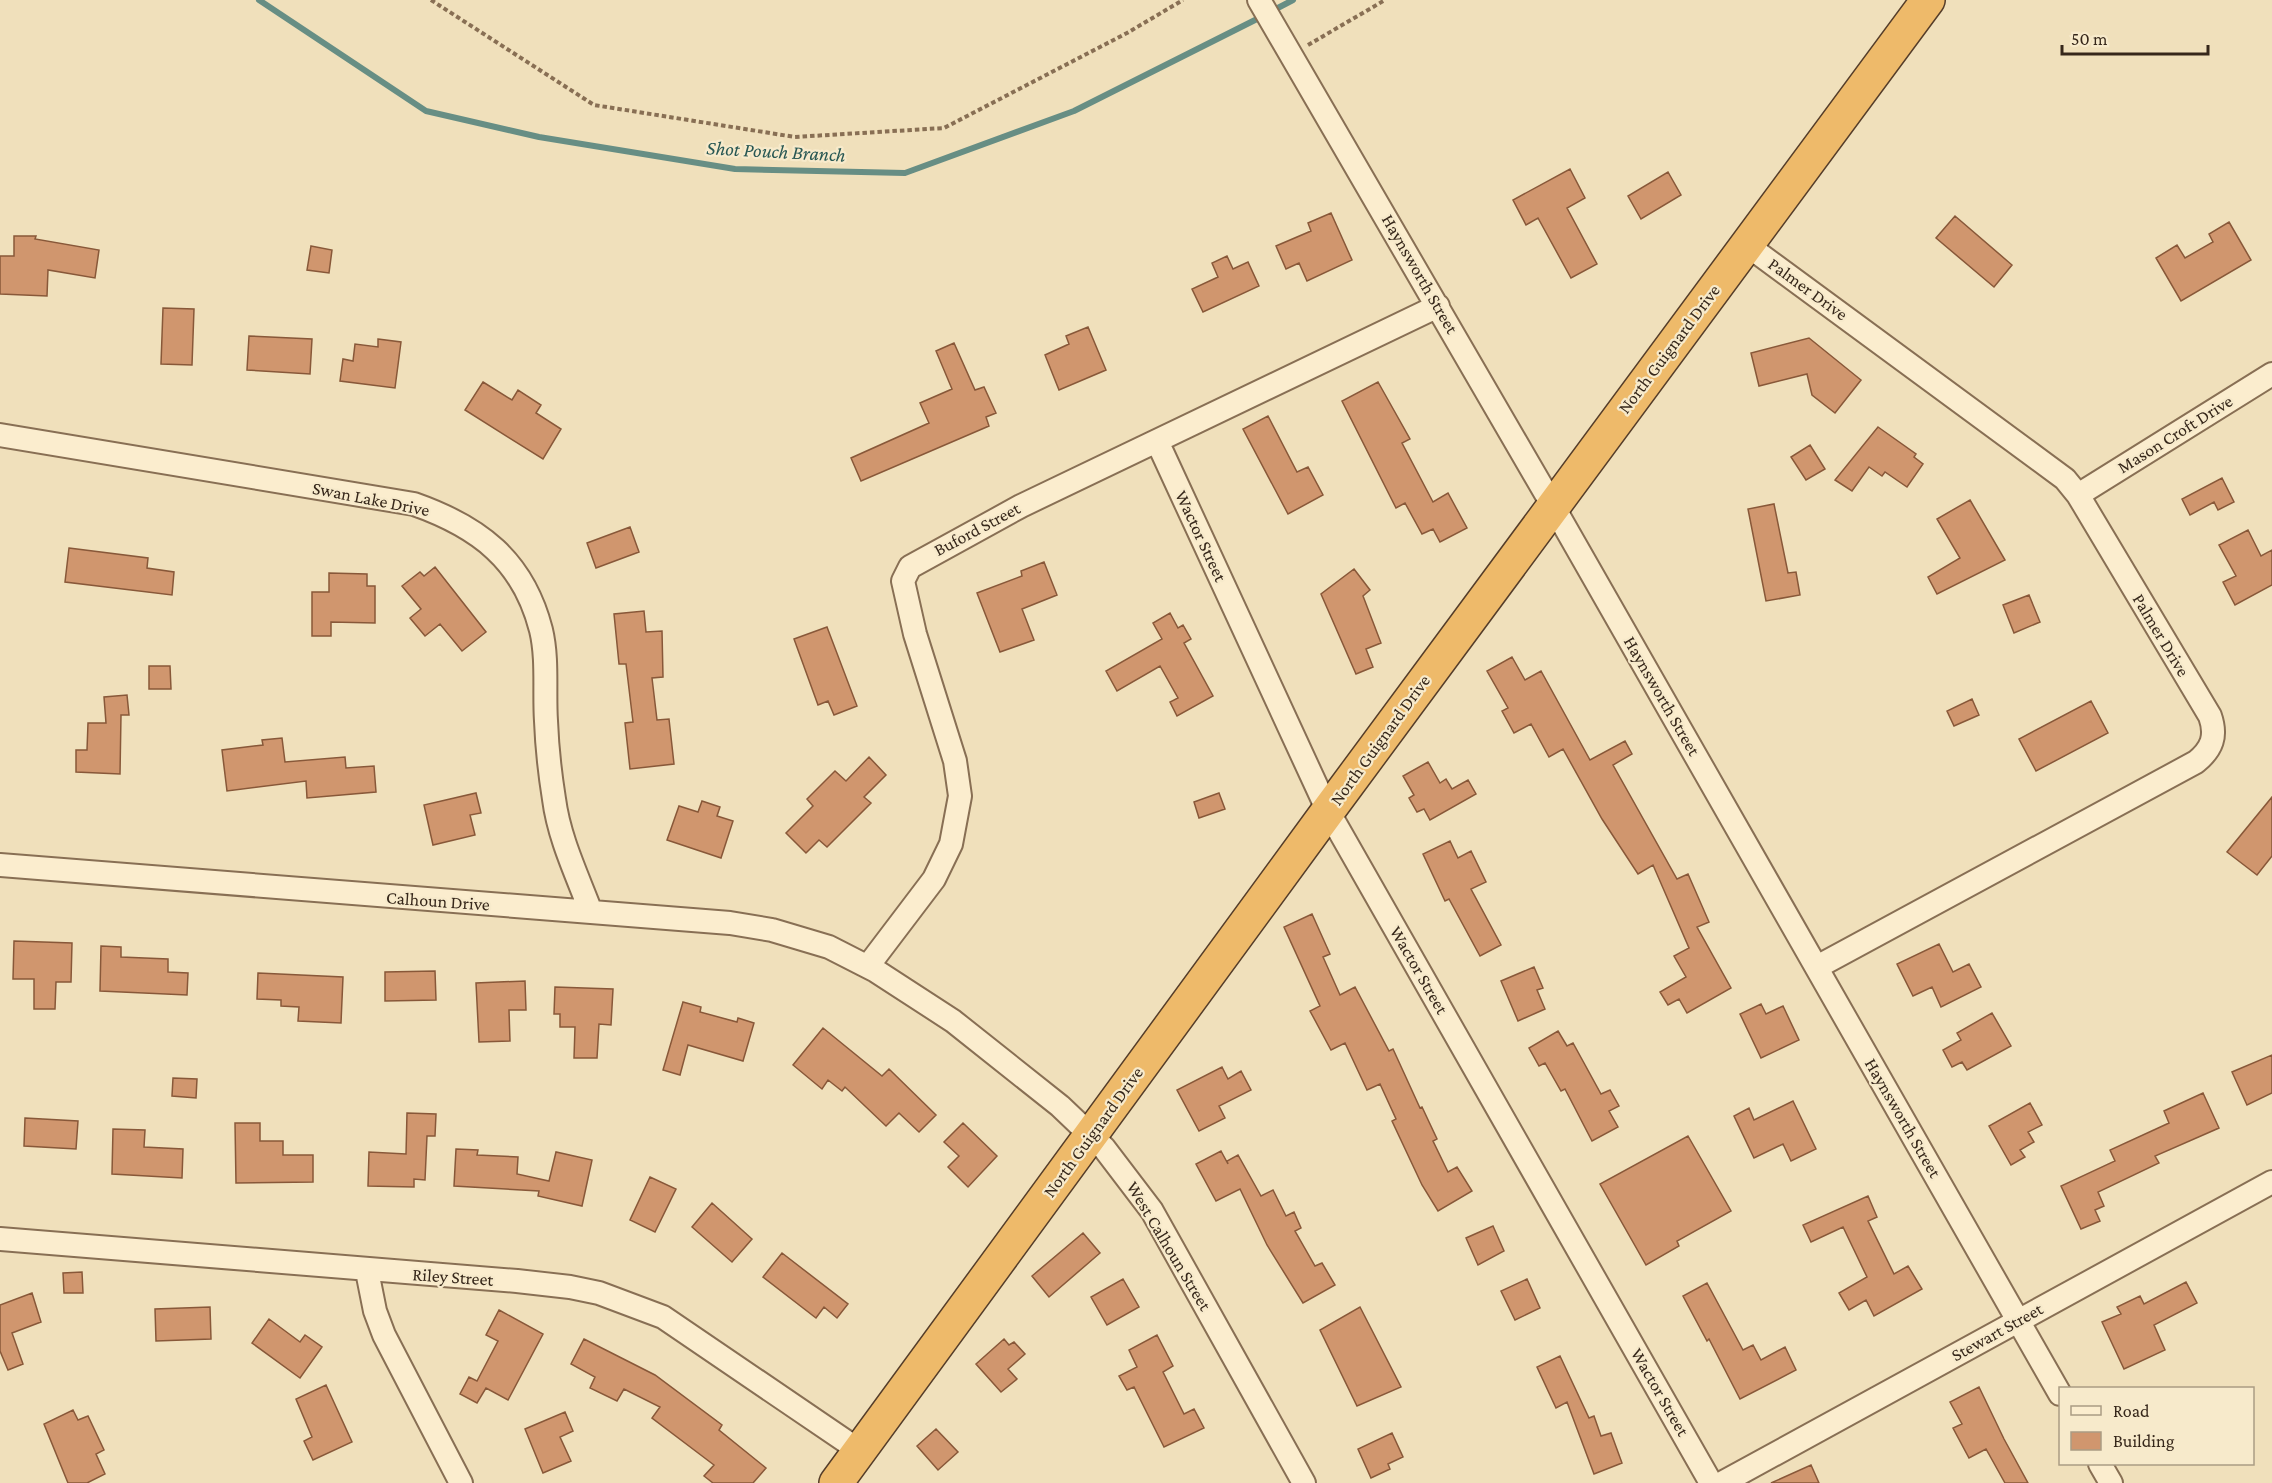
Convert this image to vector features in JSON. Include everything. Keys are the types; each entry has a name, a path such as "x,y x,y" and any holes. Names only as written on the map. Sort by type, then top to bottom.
{"highway":[{"name":"North Guignard Drive","path":"836,1483 1328,811 1928,0"}],"street":[{"name":"Haynsworth Street","path":"1259,0 1438,306 2059,1390"},
{"name":"Palmer Drive","path":"1747,245 2065,479 2078,495 2210,716 2214,728 2208,753 2196,762 1817,967"},
{"name":"Buford Street","path":"868,966 934,879 957,825 960,796 955,761 915,634 903,581 910,567 1021,506 1438,306"},
{"name":"Mason Croft Drive","path":"2078,495 2272,374"},
{"name":"Swan Lake Drive","path":"0,435 414,504 449,516 495,546 532,604 541,632 546,723 554,801 563,839 591,912"},
{"name":"Wactor Street","path":"1157,441 1328,811 1711,1483"},
{"name":"Calhoun Drive","path":"0,865 669,917 772,930 829,947 868,966"},
{"name":"West Calhoun Street","path":"868,966 953,1021 1060,1106 1091,1135 1134,1185 1152,1211 1304,1483"},
{"name":"Stewart Street","path":"1722,1483 2272,1182"},
{"name":"Riley Street","path":"0,1239 570,1287 624,1301 663,1317 860,1451"},
{"path":"367,1271 371,1294 384,1335 461,1483"},
{"path":"2101,1465 2110,1483"}],"path":[{"path":"430,0 594,105 795,137 944,128 1126,33 1183,0"},
{"path":"1289,49 1385,0"}],"building":[{"path":"1570,169 1585,198 1567,208 1597,264 1571,278 1538,218 1526,225 1513,200"},
{"path":"1668,172 1681,195 1641,219 1628,196"},
{"path":"1331,213 1352,260 1307,281 1299,263 1286,269 1276,246 1311,231 1308,223"},
{"path":"1955,216 2012,265 1994,287 1936,238"},
{"path":"2229,222 2251,260 2181,301 2156,258 2177,245 2185,258 2213,242 2209,234"},
{"path":"14,236 36,236 35,239 99,250 95,278 48,270 47,296 0,294 0,256 14,256"},
{"path":"311,246 332,250 329,273 307,270"},
{"path":"1227,256 1233,269 1248,262 1259,286 1203,312 1192,289 1218,277 1212,263"},
{"path":"163,308 194,309 192,365 161,364"},
{"path":"1088,327 1106,370 1059,390 1045,355 1069,344 1066,336"},
{"path":"249,336 312,339 310,374 247,370"},
{"path":"1809,338 1861,380 1835,413 1812,395 1807,374 1759,386 1751,353"},
{"path":"378,339 401,342 395,388 340,381 343,359 353,361 355,344 378,347"},
{"path":"954,343 975,390 984,387 996,413 986,417 989,426 861,481 851,458 929,423 920,403 952,389 936,351"},
{"path":"483,382 512,400 518,390 541,405 536,413 561,429 543,459 465,410"},
{"path":"1378,382 1410,439 1402,443 1433,502 1448,493 1467,528 1440,542 1433,529 1422,534 1405,503 1396,508 1342,401"},
{"path":"1268,416 1297,472 1308,467 1323,495 1288,514 1243,429"},
{"path":"1878,427 1916,454 1914,457 1923,464 1907,487 1885,472 1882,476 1869,467 1852,491 1835,480"},
{"path":"1810,445 1825,469 1806,480 1791,457"},
{"path":"2222,478 2234,502 2218,510 2214,502 2190,515 2182,499"},
{"path":"1970,500 2005,560 1937,594 1928,577 1960,558 1937,519"},
{"path":"1774,504 1788,573 1796,572 1800,595 1766,601 1748,509"},
{"path":"630,527 639,552 596,568 587,543"},
{"path":"2248,530 2261,556 2272,550 2272,585 2235,605 2223,582 2236,576 2219,545"},
{"path":"69,548 148,558 147,568 174,572 172,595 65,582"},
{"path":"1044,562 1057,595 1022,609 1034,640 1000,652 977,593 1022,576 1021,571"},
{"path":"435,567 486,632 462,651 440,624 425,636 410,618 421,609 402,586 420,572 424,576"},
{"path":"1354,569 1370,590 1363,596 1381,643 1366,649 1373,667 1356,674 1321,594"},
{"path":"329,573 367,574 367,586 375,586 375,623 331,622 331,636 312,636 312,592 329,592"},
{"path":"2029,595 2040,622 2014,633 2003,605"},
{"path":"644,611 646,632 662,631 663,677 652,678 657,720 669,719 674,764 630,769 625,723 633,722 626,664 619,664 614,614"},
{"path":"1170,613 1178,628 1183,625 1191,639 1184,643 1213,696 1177,716 1170,702 1178,698 1160,666 1117,691 1106,671 1162,639 1153,623"},
{"path":"827,627 857,706 834,715 828,701 818,705 794,639"},
{"path":"1512,657 1525,680 1541,671 1590,760 1625,741 1632,754 1613,765 1677,879 1688,874 1709,922 1697,927 1731,988 1687,1013 1679,999 1668,1005 1660,992 1686,977 1674,956 1689,948 1653,865 1638,874 1602,819 1563,749 1549,757 1531,724 1514,733 1502,711 1508,708 1487,671"},
{"path":"149,666 170,666 171,689 149,689"},
{"path":"127,695 129,715 121,715 120,774 76,772 76,750 87,750 88,723 106,723 104,697"},
{"path":"1972,699 1979,715 1954,726 1947,711"},
{"path":"2091,701 2108,733 2036,771 2019,739"},
{"path":"282,738 285,762 345,757 346,768 374,766 376,792 307,798 306,781 227,791 222,750 263,745 262,740"},
{"path":"869,757 886,775 864,797 871,803 827,847 819,840 806,853 786,833 813,806 807,799 835,771 846,781"},
{"path":"1428,762 1440,783 1446,779 1452,789 1468,780 1476,794 1430,820 1424,809 1417,812 1409,798 1414,795 1403,776"},
{"path":"476,793 481,813 470,815 475,835 433,845 424,805"},
{"path":"1219,793 1225,809 1199,818 1194,802"},
{"path":"2272,797 2272,856 2257,875 2227,852"},
{"path":"702,801 720,807 717,816 733,821 721,858 667,840 679,806 698,812"},
{"path":"1450,841 1458,858 1471,851 1486,882 1471,889 1501,945 1480,956 1449,899 1445,901 1423,854"},
{"path":"1312,914 1330,954 1323,957 1340,995 1355,987 1389,1051 1393,1049 1437,1139 1433,1141 1448,1172 1457,1167 1472,1191 1438,1211 1422,1185 1392,1121 1396,1119 1380,1084 1367,1090 1345,1043 1331,1050 1310,1011 1320,1006 1284,927"},
{"path":"14,941 72,943 71,982 56,982 55,1009 34,1009 34,979 13,979"},
{"path":"1939,944 1953,972 1969,964 1981,987 1941,1007 1932,987 1913,996 1897,964"},
{"path":"101,946 121,947 121,957 168,959 168,972 188,973 187,995 100,991"},
{"path":"1534,967 1543,988 1537,990 1545,1009 1518,1021 1501,981"},
{"path":"435,971 436,1000 385,1001 385,972"},
{"path":"258,973 343,977 341,1023 298,1021 299,1007 281,1006 281,1000 257,999"},
{"path":"525,981 526,1010 509,1010 510,1041 479,1042 476,983"},
{"path":"555,987 613,989 611,1025 599,1024 597,1058 574,1058 575,1027 560,1027 560,1014 554,1014"},
{"path":"683,1002 701,1007 700,1012 737,1022 738,1018 754,1023 743,1061 688,1045 680,1075 663,1070"},
{"path":"1761,1004 1766,1014 1783,1006 1799,1040 1761,1058 1740,1014"},
{"path":"1992,1013 2011,1046 1967,1070 1962,1062 1952,1067 1943,1050 1961,1040 1957,1033"},
{"path":"823,1028 882,1076 889,1069 936,1115 919,1132 899,1113 886,1126 845,1087 842,1091 828,1080 822,1089 793,1065"},
{"path":"1558,1031 1567,1046 1573,1043 1601,1094 1610,1090 1619,1106 1609,1111 1618,1127 1592,1141 1565,1089 1561,1091 1545,1063 1539,1066 1529,1048"},
{"path":"2272,1055 2272,1093 2247,1105 2232,1072"},
{"path":"1222,1067 1228,1079 1241,1071 1251,1090 1219,1106 1225,1118 1199,1131 1177,1090"},
{"path":"173,1078 197,1079 196,1098 172,1096"},
{"path":"2203,1093 2219,1128 2155,1156 2159,1163 2098,1192 2104,1206 2095,1210 2100,1221 2081,1229 2061,1186 2115,1161 2110,1150 2169,1123 2164,1111"},
{"path":"1793,1101 1816,1149 1791,1161 1783,1144 1754,1158 1734,1116 1749,1108 1754,1120"},
{"path":"2030,1103 2042,1125 2028,1132 2034,1142 2020,1150 2025,1157 2011,1165 1989,1126"},
{"path":"407,1113 436,1114 435,1136 427,1136 425,1180 414,1179 414,1187 368,1186 369,1152 406,1154"},
{"path":"25,1118 78,1121 76,1149 24,1146"},
{"path":"235,1123 260,1123 260,1141 283,1141 283,1155 313,1155 313,1182 236,1183"},
{"path":"963,1123 997,1156 968,1187 948,1167 959,1156 944,1142"},
{"path":"113,1129 145,1130 144,1147 183,1149 182,1178 112,1174"},
{"path":"1688,1136 1731,1211 1677,1241 1679,1246 1646,1265 1600,1184"},
{"path":"456,1149 478,1150 477,1155 518,1157 517,1174 549,1181 556,1152 592,1160 582,1206 538,1196 539,1191 454,1186"},
{"path":"1221,1151 1228,1164 1227,1161 1238,1155 1261,1196 1273,1190 1286,1216 1294,1212 1301,1228 1295,1231 1315,1266 1322,1263 1335,1285 1303,1303 1267,1245 1240,1189 1216,1201 1196,1164"},
{"path":"650,1177 676,1189 655,1232 630,1220"},
{"path":"1868,1196 1877,1217 1868,1221 1894,1274 1908,1266 1922,1289 1874,1316 1866,1300 1849,1310 1839,1293 1867,1277 1843,1227 1811,1242 1803,1225"},
{"path":"712,1203 752,1239 732,1262 692,1227"},
{"path":"1493,1226 1504,1251 1478,1265 1466,1238"},
{"path":"1083,1233 1100,1253 1049,1297 1032,1276"},
{"path":"782,1253 848,1304 837,1318 824,1307 816,1318 763,1277"},
{"path":"82,1272 83,1293 64,1293 63,1273"},
{"path":"1123,1279 1139,1307 1107,1325 1091,1297"},
{"path":"1527,1279 1540,1308 1515,1320 1501,1291"},
{"path":"2186,1282 2197,1303 2154,1325 2165,1350 2124,1369 2102,1322 2121,1314 2117,1307 2140,1296 2144,1304"},
{"path":"1707,1283 1743,1350 1753,1345 1761,1360 1785,1347 1796,1370 1740,1399 1709,1339 1707,1341 1683,1296"},
{"path":"32,1293 41,1322 12,1333 23,1364 8,1370 0,1351 0,1305"},
{"path":"210,1307 211,1339 156,1341 155,1309"},
{"path":"1360,1307 1401,1387 1357,1406 1320,1330"},
{"path":"499,1310 543,1334 508,1400 486,1388 477,1403 460,1394 469,1377 477,1381 498,1341 486,1335"},
{"path":"269,1319 300,1342 305,1335 322,1347 300,1378 252,1343"},
{"path":"1157,1335 1173,1366 1163,1372 1184,1414 1194,1409 1204,1428 1164,1447 1134,1387 1127,1390 1119,1376 1137,1367 1129,1350"},
{"path":"584,1339 655,1375 722,1425 719,1430 766,1468 753,1483 713,1483 704,1476 714,1465 652,1418 660,1407 624,1389 617,1401 590,1388 595,1377 571,1364"},
{"path":"1004,1339 1009,1345 1014,1342 1025,1354 1008,1369 1017,1379 1001,1392 976,1364"},
{"path":"1560,1356 1589,1418 1594,1416 1601,1436 1611,1433 1622,1463 1594,1474 1567,1402 1556,1408 1537,1367"},
{"path":"326,1385 352,1442 313,1460 304,1441 312,1437 296,1399"},
{"path":"1979,1387 2028,1483 2005,1483 1986,1449 1969,1458 1953,1428 1962,1424 1950,1402"},
{"path":"73,1410 78,1420 88,1416 104,1450 96,1454 105,1474 87,1483 68,1483 44,1424"},
{"path":"565,1412 573,1431 560,1437 571,1461 543,1473 525,1429"},
{"path":"936,1429 958,1452 938,1470 917,1446"},
{"path":"1392,1433 1403,1457 1388,1464 1390,1469 1371,1478 1358,1449"},
{"path":"1811,1465 1819,1483 1771,1483"}],"waterway":[{"name":"Shot Pouch Branch","path":"259,0 426,111 539,137 735,169 905,173 1074,111 1263,16"},
{"name":"Shot Pouch Branch","path":"1272,11 1293,0"}]}
